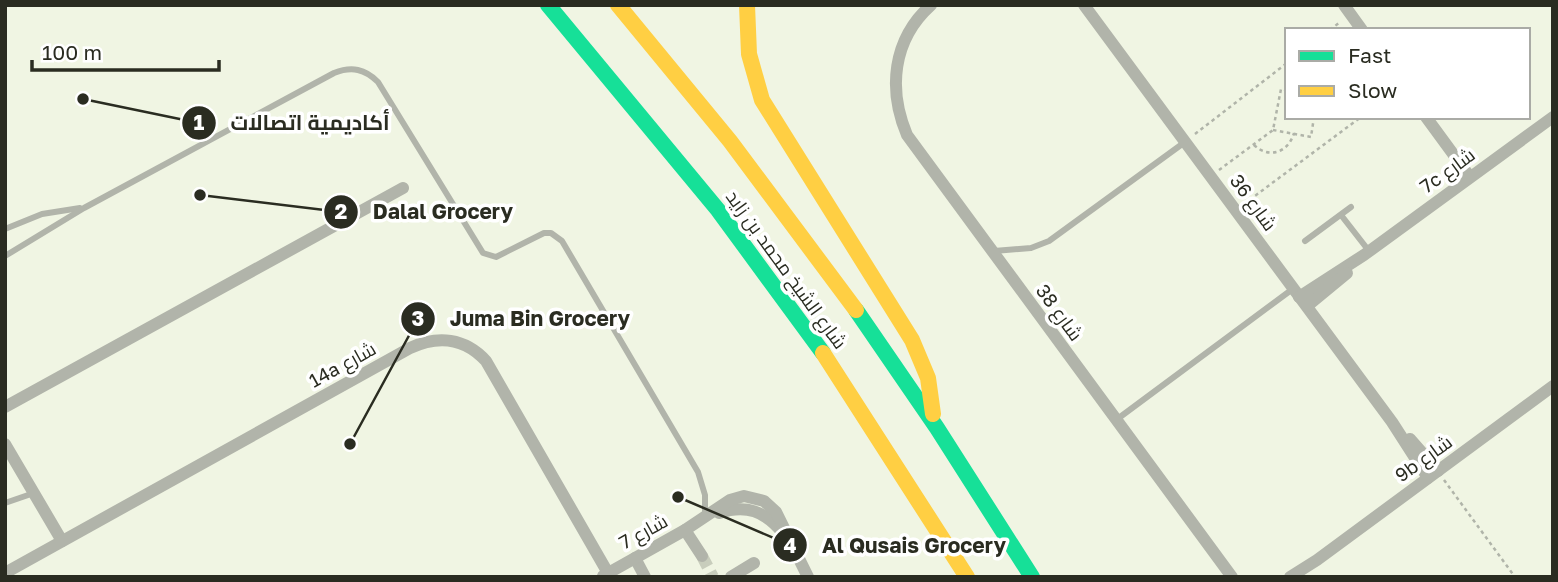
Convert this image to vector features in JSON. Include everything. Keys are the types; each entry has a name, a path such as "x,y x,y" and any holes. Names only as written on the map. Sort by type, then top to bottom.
{"highway":[{"name":"شارع الشيخ محمد بن زايد","path":"548,5 652,126 759,263 860,406 967,577"},
{"name":"شارع الشيخ محمد بن زايد","path":"618,5 718,126 836,280 933,419 1032,577"},
{"path":"747,5 747,46 752,75 762,100 912,340 928,378 933,419"}],"street":[{"name":"شارع 38","path":"931,5 913,25 899,56 895,97 907,135 1232,577"},
{"name":"شارع 36","path":"1084,5 1433,475"},
{"path":"1344,5 1361,28"},
{"name":"7c شارع","path":"1300,297 1366,253 1553,117"},
{"path":"1427,119 1470,177"},
{"path":"5,407 403,188"},
{"name":"14a شارع","path":"5,573 410,348 443,340 467,345 486,361 604,575"},
{"name":"9b شارع","path":"1290,577 1317,560 1553,386"},
{"path":"5,444 62,541"},
{"name":"شارع 7","path":"604,575 704,519 733,509 751,509 768,518 787,539 808,577"},
{"path":"685,530 702,556"},
{"path":"635,558 645,577"},
{"name":"9b شارع","path":"1301,577 1317,560"},
{"path":"731,577 754,563"}],"lane":[{"path":"5,256 84,208 334,73 343,69 363,70 378,82 483,253 496,257 544,233 551,233 562,241 698,472 705,495 704,519"},
{"path":"992,251 1031,248 1049,241 1185,142"},
{"path":"1305,241 1351,207"},
{"path":"5,229 42,214 84,208"},
{"path":"1340,215 1366,253"},
{"path":"1116,420 1300,297"},
{"path":"5,503 34,493"}],"path":[{"path":"1185,142 1285,65"},
{"path":"1211,177 1273,130 1281,89 1285,90"},
{"path":"1273,130 1311,136 1314,119"},
{"path":"1236,210 1358,119"},
{"path":"1254,144 1266,152 1281,151 1292,141 1294,134"},
{"path":"1433,475 1516,577"}],"tunnel":[{"path":"702,556 713,577"}],"traffic: fast":[{"path":"548,5 718,210 823,353"},
{"path":"856,310 937,428 1032,577"}],"traffic: slow":[{"path":"618,5 730,141 856,310"},
{"path":"747,5 749,54 762,100 912,340 928,378 933,414"},
{"path":"823,353 967,577"}],"place":[{"name":"أكاديمية اتصالات","path":"83,99"},
{"name":"Dalal Grocery","path":"200,195"},
{"name":"Juma Bin Grocery","path":"350,444"},
{"name":"Al Qusais Grocery","path":"678,497"}]}
